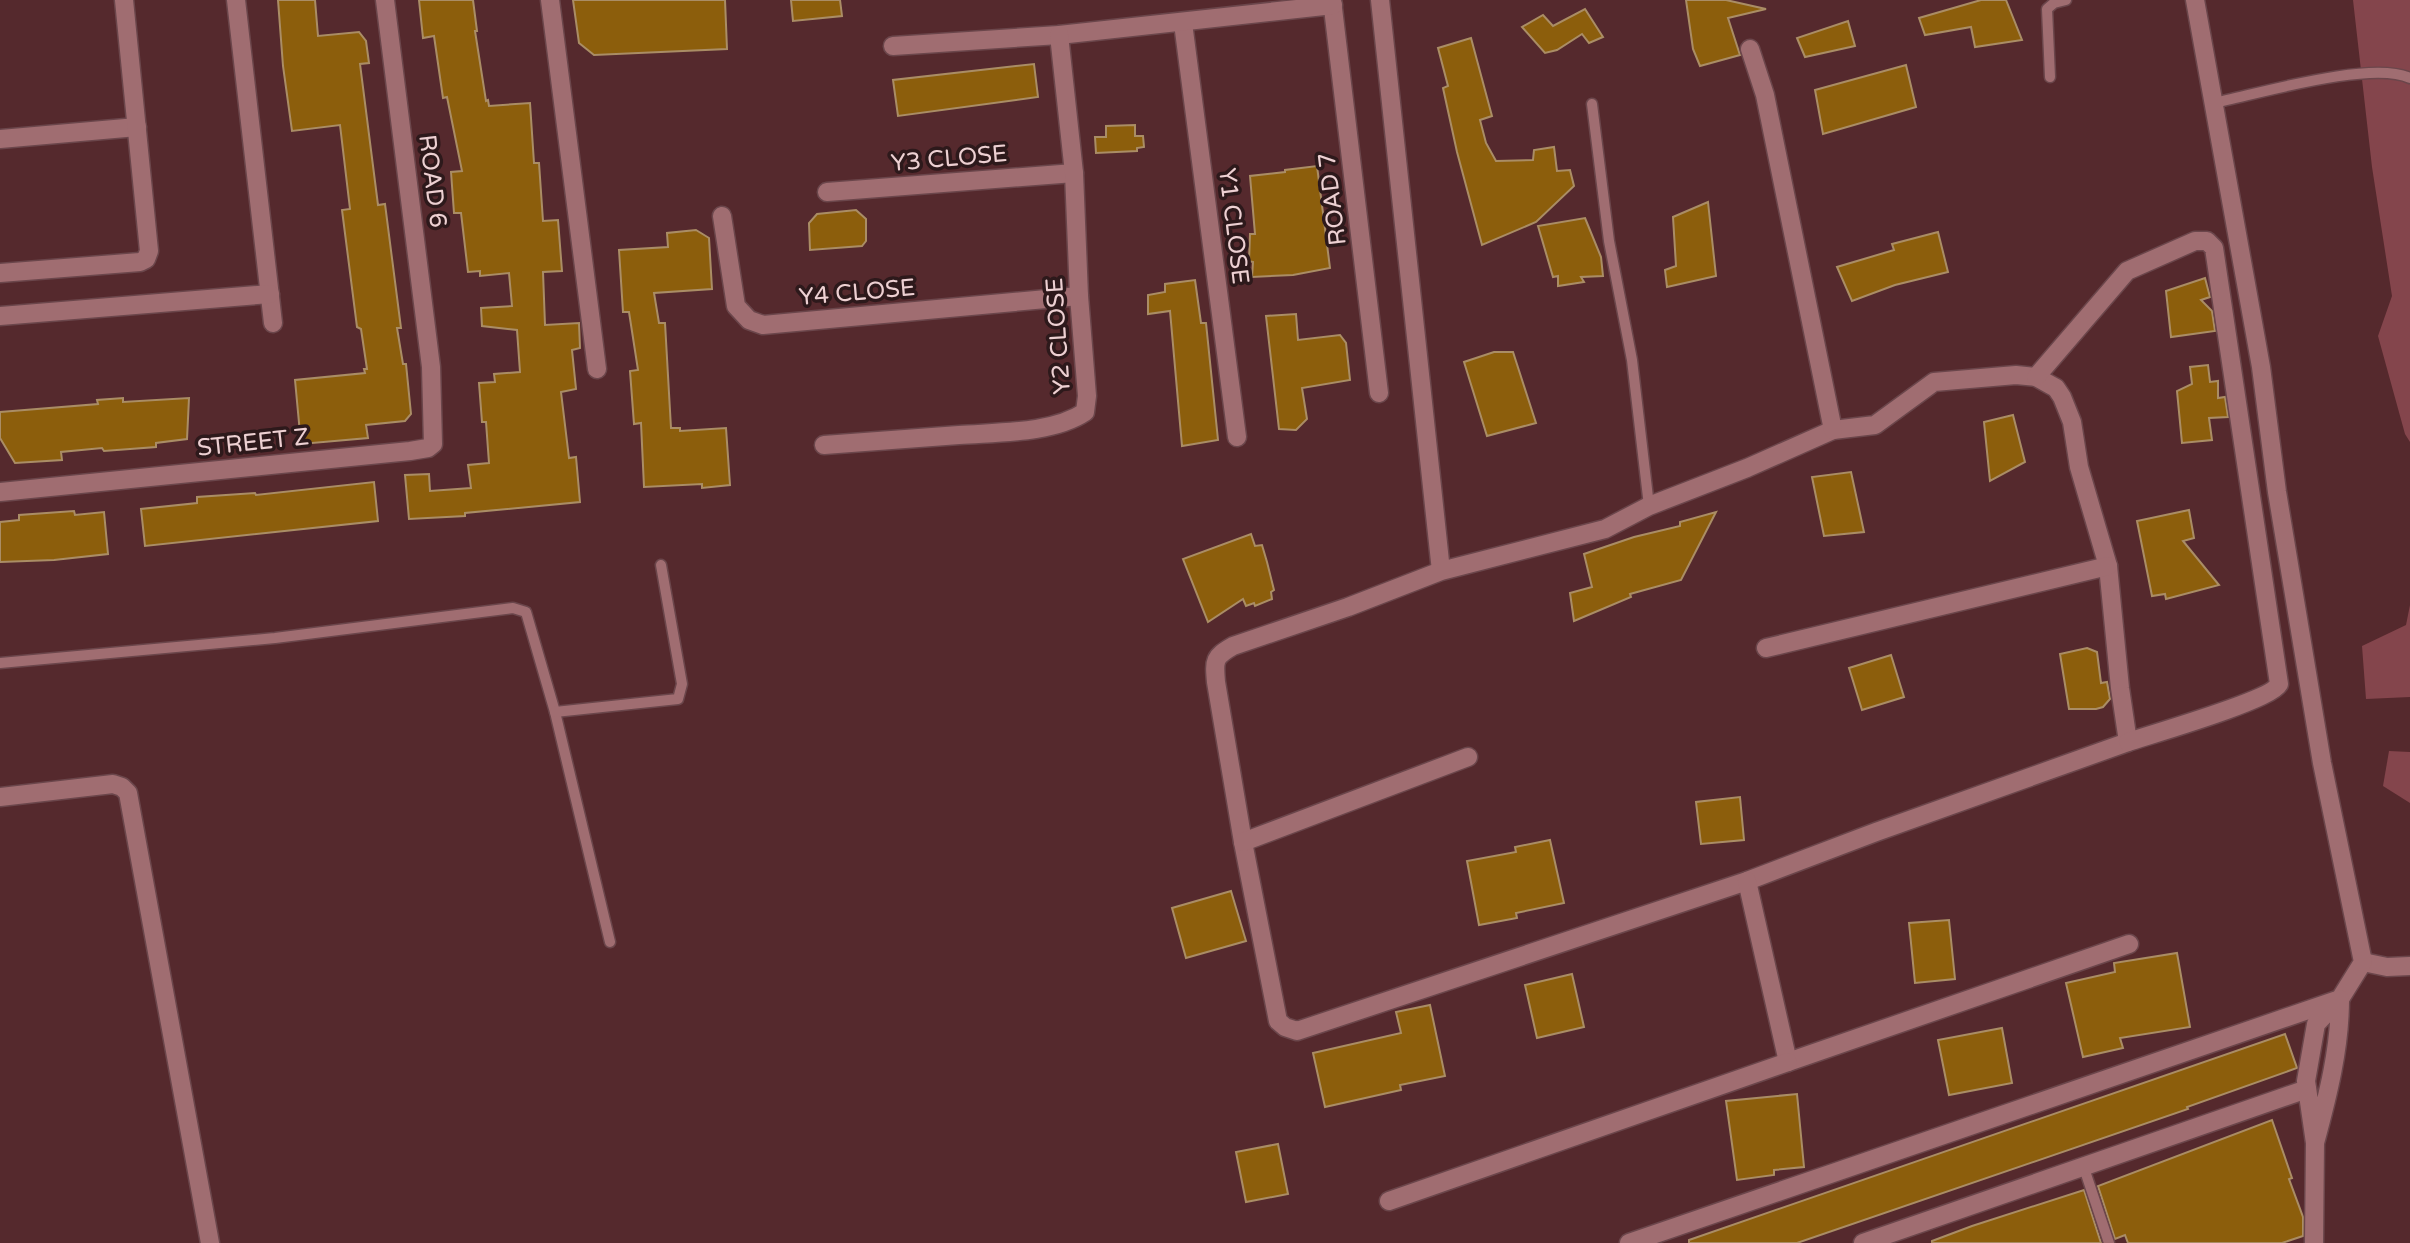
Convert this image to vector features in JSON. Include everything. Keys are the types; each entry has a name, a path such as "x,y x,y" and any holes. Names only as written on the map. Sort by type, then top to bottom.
{"street":[{"path":"0,273 140,262 146,259 149,251 124,0"},
{"path":"236,0 273,323"},
{"name":"ROAD 6","path":"386,0 431,367"},
{"path":"550,0 597,369"},
{"path":"1380,0 1441,571"},
{"path":"2195,0 2261,366 2277,492 2322,763 2363,962 2340,999 2316,1024 2306,1082 2315,1143 2314,1243"},
{"path":"893,46 1059,35 1183,23 1333,2"},
{"name":"ROAD 7","path":"1333,2 1379,393"},
{"name":"Y1 CLOSE","path":"1183,23 1237,436"},
{"name":"Y2 CLOSE","path":"824,445 1017,430 1059,424 1085,412 1087,396 1079,296 1074,173 1059,35"},
{"path":"1750,50 1765,95 1833,430"},
{"path":"0,139 137,127"},
{"name":"Y3 CLOSE","path":"827,192 1074,173"},
{"name":"Y4 CLOSE","path":"722,216 736,306 749,320 763,325 1079,296"},
{"path":"2036,377 2127,271 2195,241 2207,241 2214,248 2279,684 2277,688 2251,702 2128,742 1746,881 1297,1031 1285,1027 1279,1021 1243,842 1216,682 1214,663 1220,653 1441,571 1605,529 1649,506 1747,468 1833,430 1875,425 1934,382 2016,375 2036,377 2056,388 2072,422 2079,467 2108,566 2128,742"},
{"path":"0,316 270,294"},
{"name":"STREET Z","path":"0,492 428,448 435,439 431,367"},
{"path":"1766,648 2108,566"},
{"path":"1243,842 1468,757"},
{"path":"0,797 113,784 128,793 209,1243"},
{"path":"1746,881 1788,1062"},
{"path":"1389,1201 2129,944"},
{"path":"2363,962 2387,967 2410,966"},
{"path":"2315,1143 2338,1042 2340,999"},
{"path":"1629,1243 2340,999"},
{"path":"1863,1243 2307,1089"}],"lane":[{"path":"2050,77 2044,4 2066,0"},
{"path":"2213,103 2337,76 2374,71 2410,78"},
{"path":"1592,104 1609,242 1632,360 1649,506"},
{"path":"555,712 678,699 682,684 661,565"},
{"path":"0,663 275,638 513,608 526,612 555,712 610,942"},
{"path":"2084,1168 2109,1243"}],"shaded area":[{"path":"2353,0 2410,0 2410,442 2405,434 2378,336 2392,296 2372,167"},
{"path":"2410,605 2410,697 2366,699 2362,646 2406,625"},
{"path":"2389,751 2410,752 2410,803 2383,786"}],"building":[{"path":"278,0 315,0 318,36 359,32 366,41 369,63 360,64 378,205 385,204 401,328 397,328 403,364 406,364 411,414 405,421 366,425 368,438 301,444 295,380 365,373 364,369 367,369 361,329 357,327 342,210 350,209 340,125 292,131"},
{"path":"419,0 473,0 486,101 488,100 489,106 530,103 534,163 539,163 543,221 558,220 562,271 543,272 545,325 579,323 580,348 572,350 576,389 561,392 569,458 576,457 580,502 465,513 465,516 409,519 405,475 429,474 430,491 471,488 468,465 489,463 486,422 482,422 479,383 495,382 494,374 520,372 517,330 482,326 481,308 512,306 509,273 480,276 480,271 468,272 461,213 454,213 451,172 462,171 447,97 443,98 434,36 423,38"},
{"path":"573,0 725,0 727,49 594,55 579,43"},
{"path":"791,0 840,0 842,16 793,21"},
{"path":"1686,0 1726,0 1766,9 1728,18 1740,55 1700,66 1693,49"},
{"path":"1981,0 2006,0 2022,40 1975,47 1971,27 1925,35 1919,18"},
{"path":"1585,9 1603,37 1589,43 1582,34 1557,50 1545,53 1522,27 1543,15 1553,26"},
{"path":"1848,21 1855,46 1805,57 1797,38"},
{"path":"1471,38 1492,116 1480,120 1486,143 1496,161 1533,160 1534,150 1554,147 1557,171 1570,170 1574,186 1536,222 1482,245 1457,152 1443,88 1448,86 1438,48"},
{"path":"1034,64 1038,97 898,116 893,80"},
{"path":"1906,65 1916,107 1823,134 1815,90"},
{"path":"1135,125 1135,136 1143,136 1144,147 1137,148 1137,151 1096,153 1095,137 1106,137 1106,126"},
{"path":"1317,166 1330,268 1293,275 1252,277 1253,262 1249,261 1250,234 1255,234 1250,176"},
{"path":"1708,202 1716,276 1667,287 1665,270 1676,266 1673,217"},
{"path":"856,210 866,219 866,241 862,246 810,250 809,223 817,214"},
{"path":"1585,218 1601,257 1603,276 1581,277 1584,282 1558,286 1558,276 1553,277 1538,226"},
{"path":"696,230 709,238 712,289 654,293 659,323 665,323 671,428 680,428 680,431 726,428 730,485 702,488 702,484 644,487 641,423 634,424 630,371 638,370 629,312 623,312 619,250 668,247 667,233"},
{"path":"1938,232 1948,272 1895,285 1852,301 1837,267 1894,250 1892,244"},
{"path":"2205,278 2210,297 2201,300 2212,311 2215,331 2171,337 2166,291"},
{"path":"1195,280 1201,323 1206,323 1218,440 1182,446 1170,311 1148,314 1148,295 1165,292 1165,284"},
{"path":"1296,314 1298,340 1340,335 1346,343 1350,380 1302,388 1307,419 1296,430 1279,429 1266,316"},
{"path":"1494,352 1513,352 1536,423 1487,436 1464,362"},
{"path":"2208,365 2210,382 2218,381 2218,398 2225,397 2228,417 2209,418 2212,440 2182,443 2177,391 2192,384 2190,367"},
{"path":"123,398 123,402 189,398 187,439 156,443 156,447 61,452 62,460 15,463 0,438 0,412 98,404 97,400"},
{"path":"2013,415 2025,462 1990,481 1984,422"},
{"path":"1851,472 1864,532 1824,536 1812,477"},
{"path":"374,482 378,521 145,546 141,509 197,503 197,497 256,495"},
{"path":"2189,510 2194,538 2183,541 2219,585 2166,599 2165,594 2152,596 2137,521"},
{"path":"74,511 75,515 104,512 108,554 0,562 0,522 19,520 19,515"},
{"path":"1716,512 1681,580 1630,594 1631,597 1574,621 1570,593 1592,587 1584,554 1634,537 1680,526 1680,522"},
{"path":"1251,534 1255,546 1262,545 1274,590 1271,592 1272,599 1255,606 1254,603 1246,606 1243,599 1208,622 1183,559"},
{"path":"2087,648 2097,652 2101,683 2107,682 2110,699 2103,707 2096,709 2069,709 2060,654"},
{"path":"1891,655 1904,697 1862,710 1849,668"},
{"path":"1740,797 1744,840 1701,844 1696,802"},
{"path":"1550,840 1564,903 1516,913 1517,918 1479,925 1467,861 1516,852 1515,847"},
{"path":"1231,891 1246,941 1186,958 1172,908"},
{"path":"1949,920 1955,979 1915,983 1909,923"},
{"path":"2177,953 2190,1027 2120,1038 2123,1048 2083,1057 2066,983 2115,972 2114,963"},
{"path":"1572,974 1584,1027 1537,1038 1525,985"},
{"path":"1430,1005 1445,1076 1400,1085 1401,1090 1325,1107 1313,1053 1401,1033 1396,1012"},
{"path":"2002,1028 2012,1083 1949,1095 1938,1040"},
{"path":"2285,1034 2297,1068 2187,1107 2188,1109 1797,1243 1689,1243 1689,1240"},
{"path":"1797,1094 1804,1167 1774,1170 1774,1175 1737,1180 1726,1101"},
{"path":"2272,1120 2303,1217 2303,1236 2282,1243 2128,1243 2125,1235 2115,1239 2098,1186"},
{"path":"1278,1144 1288,1194 1246,1202 1236,1152"},
{"path":"2084,1190 2101,1243 1932,1243 1972,1226"}]}
